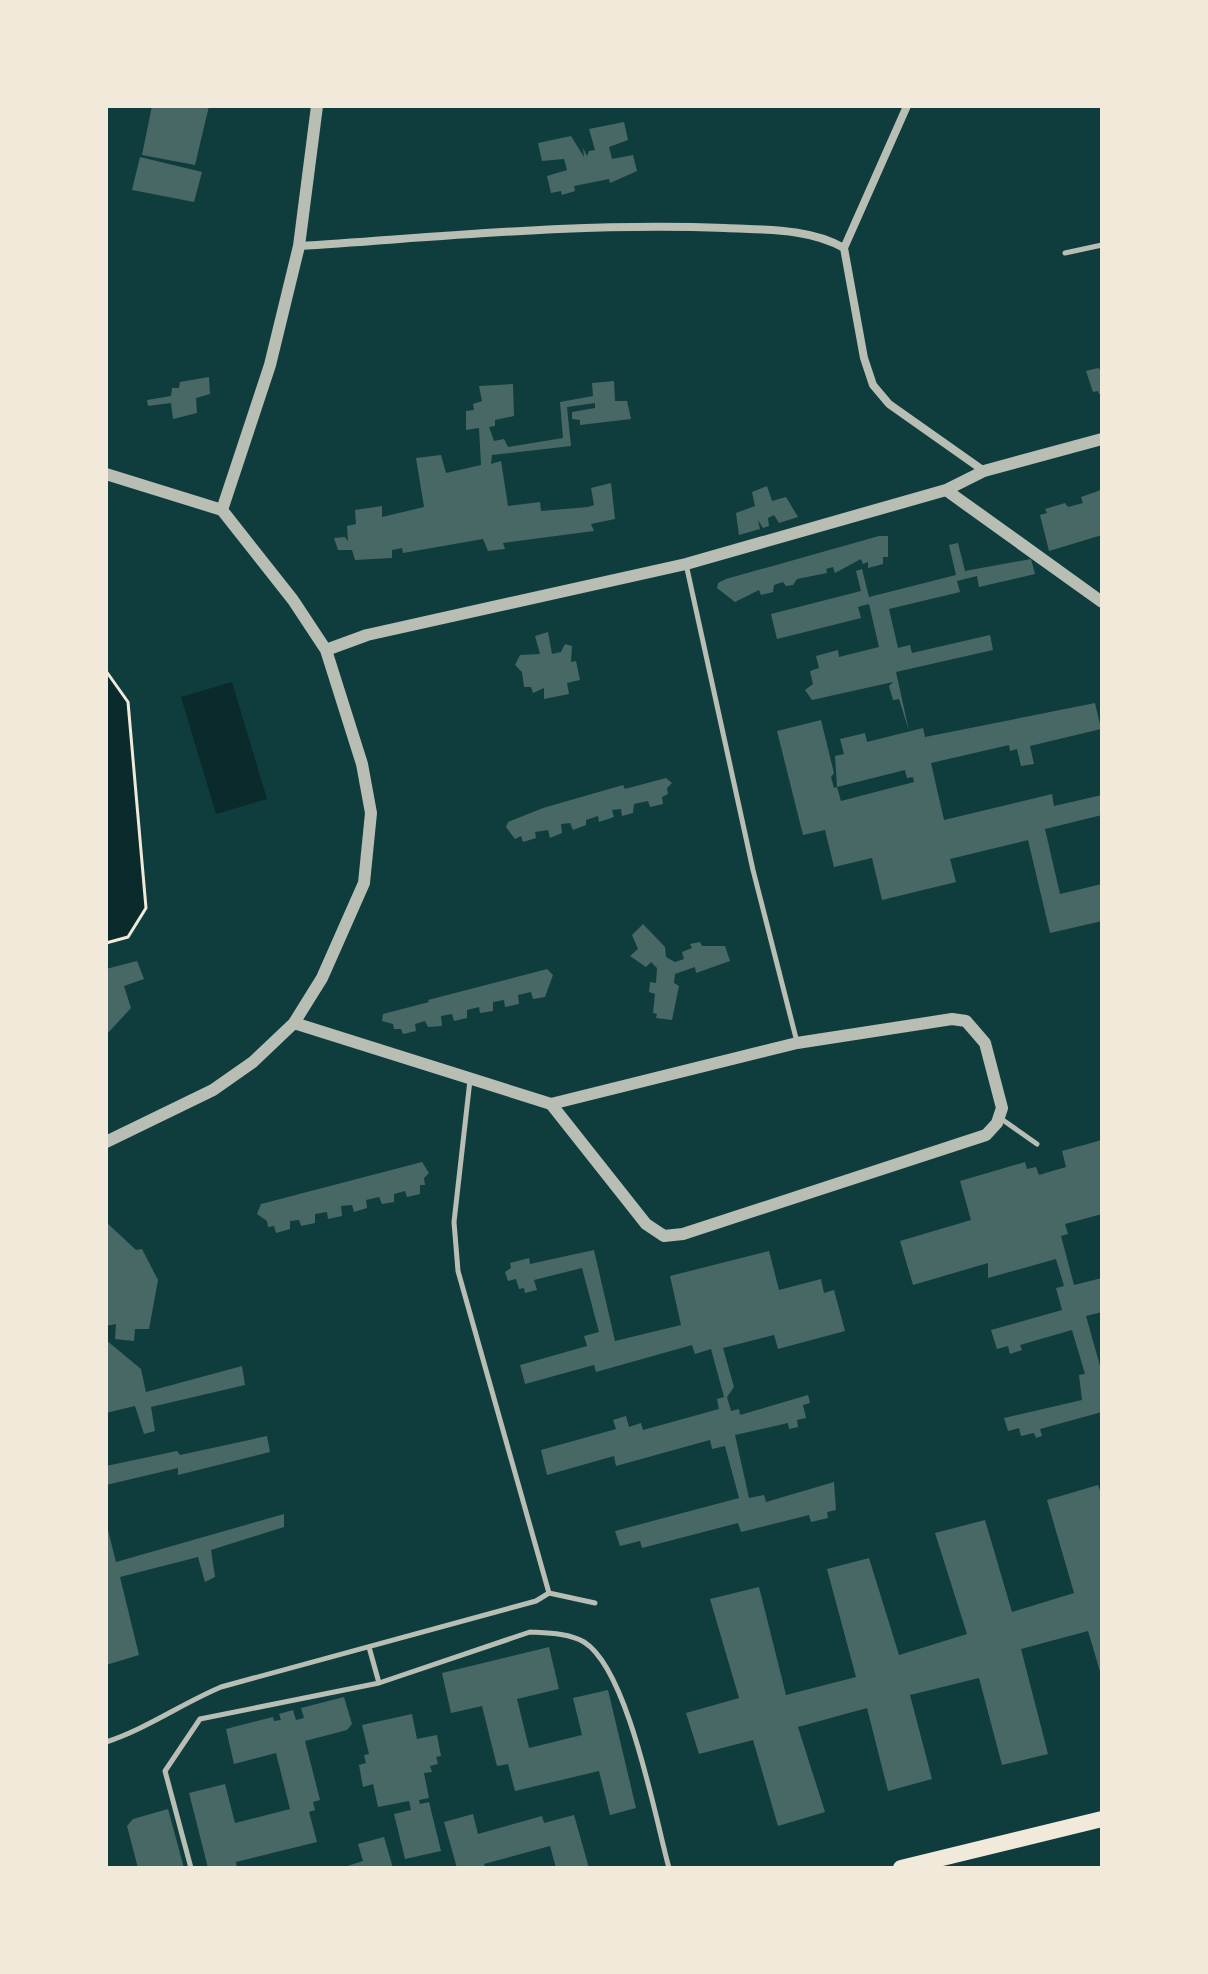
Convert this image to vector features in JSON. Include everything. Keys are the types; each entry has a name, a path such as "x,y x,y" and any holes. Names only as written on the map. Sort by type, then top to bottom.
{"main road":[{"path":"901,1868 1102,1819"}],"street":[{"path":"222,510 270,365 299,246 317,106"},
{"path":"907,106 844,248 864,358 873,385 889,404 984,471"},
{"path":"299,246 670,226 780,231 829,239 844,248"},
{"path":"326,650 367,635 686,564 946,490 984,471 1102,439"},
{"path":"106,474 222,510 293,600 326,650 362,764 371,813 364,883 322,978 294,1023 253,1062 213,1090 106,1142"},
{"path":"946,490 1102,602"},
{"path":"294,1023 551,1104 797,1043 952,1019 966,1021 985,1043 1002,1108 986,1135 683,1234 664,1236 646,1224 551,1104"}],"lane":[{"path":"1065,253 1102,245"},
{"path":"686,564 753,870 797,1043"},
{"path":"470,1079 454,1222 458,1271 549,1593"},
{"path":"999,1117 1037,1144"},
{"path":"106,1742 134,1733 176,1706 221,1687 536,1601 549,1593 595,1603"},
{"path":"191,1868 165,1771 200,1719 379,1683 530,1632 555,1633 584,1642 600,1659 622,1696 669,1868"},
{"path":"369,1647 379,1683"}],"path":[{"path":"106,671 128,702 146,908 128,937 106,943"}],"water":[{"path":"106,671 128,702 146,908 128,937 106,943"},
{"path":"232,682 267,799 216,814 181,697"}],"building":[{"path":"152,106 209,106 195,165 142,155"},
{"path":"624,122 628,140 609,147 612,159 633,155 637,171 610,183 609,179 574,186 575,191 562,195 561,191 551,193 547,176 567,170 564,159 542,161 538,143 571,136 584,157 583,148 587,156 589,151 595,150 589,129"},
{"path":"140,157 202,172 194,202 132,190"},
{"path":"1098,368 1102,371 1102,394 1093,392 1086,371"},
{"path":"209,377 210,394 196,398 197,413 173,419 171,403 148,406 147,400 171,396 172,388 179,388 180,382"},
{"path":"614,381 615,401 627,401 631,419 580,425 580,420 572,419 572,412 595,408 595,403 567,407 571,446 492,455 491,464 501,461 508,506 540,502 541,511 588,507 594,505 591,488 611,483 615,519 591,524 594,531 503,543 505,549 488,551 483,539 403,553 402,548 392,550 392,558 355,560 352,550 338,550 334,538 345,537 348,541 347,526 356,524 355,510 382,506 382,517 424,507 416,458 441,455 446,473 481,465 479,428 466,430 466,411 474,410 473,404 482,401 479,386 513,384 514,416 495,420 495,426 489,427 494,441 504,439 508,447 563,438 560,402 593,396 592,383"},
{"path":"767,486 772,501 786,497 798,517 779,523 774,515 768,518 769,526 763,528 758,520 760,529 739,535 736,513 755,506 752,492"},
{"path":"1101,490 1102,535 1049,551 1040,515 1047,513 1045,509 1065,503 1068,507 1083,503 1081,497"},
{"path":"888,536 888,557 883,557 883,564 868,568 868,562 863,564 861,559 835,573 833,567 826,569 827,573 797,579 793,585 786,586 783,582 774,585 773,592 761,595 759,590 735,602 717,588 718,583 726,579"},
{"path":"958,543 965,571 1031,559 1035,574 979,587 977,576 957,581 960,592 889,609 898,648 910,645 912,653 990,635 993,650 896,672 909,731 899,699 893,700 889,686 893,682 812,700 805,690 813,684 810,671 819,668 816,656 838,650 839,657 879,647 869,604 858,607 861,618 777,639 771,614 861,591 856,571 862,569 869,597 956,575 949,545"},
{"path":"548,632 552,654 561,652 565,644 572,646 571,662 576,661 580,680 567,683 569,694 544,699 544,688 533,693 531,687 524,687 522,672 515,665 520,655 540,654 535,636"},
{"path":"1095,703 1101,729 1030,746 1034,764 1021,766 1017,749 1010,751 1009,745 931,763 944,820 1052,794 1054,806 1102,795 1102,815 1045,829 1060,894 1102,884 1102,921 1050,933 1028,840 950,859 956,882 882,900 872,858 834,867 825,830 803,835 777,731 821,720 834,773 831,777 834,788 837,787 835,756 844,754 840,739 865,733 867,742 923,728 925,737","holes":["905,770 907,778 913,777 914,782 841,801 837,787"]},
{"path":"666,778 672,783 667,788 668,794 662,797 663,804 650,807 648,801 634,804 633,813 622,816 621,809 612,810 614,817 599,822 598,816 573,830 570,823 561,824 562,833 550,838 548,830 535,832 536,838 523,842 521,836 515,839 506,827 508,822 543,808 623,785 625,789"},
{"path":"643,924 665,947 666,957 675,962 684,959 682,952 692,948 690,944 700,942 702,946 725,946 730,961 696,973 695,967 675,974 674,983 679,986 672,1020 656,1018 657,1014 653,1013 655,994 649,992 650,982 656,983 657,968 651,962 646,967 630,956 638,949 632,935"},
{"path":"137,961 144,979 124,986 131,1008 106,1035 106,969"},
{"path":"547,969 553,975 545,997 533,999 531,992 518,995 519,1004 505,1007 504,1000 493,1002 493,1011 480,1013 479,1007 467,1010 467,1018 454,1021 452,1014 441,1016 442,1026 428,1027 425,1021 415,1024 416,1031 403,1034 401,1029 394,1029 393,1024 382,1021 383,1014"},
{"path":"1102,1140 1102,1214 1065,1224 1068,1234 1061,1236 1074,1285 1102,1278 1102,1312 1086,1316 1102,1373 1102,1412 1040,1429 1042,1436 1036,1438 1034,1433 1021,1436 1019,1428 1008,1431 1004,1418 1082,1400 1079,1375 1085,1374 1072,1330 1020,1345 1022,1350 1010,1354 1008,1346 997,1349 991,1330 1062,1310 1056,1288 1064,1286 1056,1259 988,1278 988,1263 913,1285 900,1241 971,1220 960,1181 1025,1162 1027,1169 1036,1167 1039,1175 1066,1167 1062,1151"},
{"path":"422,1162 429,1173 424,1178 425,1185 420,1185 420,1194 407,1197 405,1191 394,1194 394,1202 382,1204 379,1197 366,1200 367,1208 354,1212 352,1205 341,1206 342,1216 328,1219 327,1212 315,1214 315,1223 301,1226 299,1220 290,1221 290,1229 276,1233 274,1226 268,1227 267,1221 257,1214 261,1204"},
{"path":"106,1222 136,1250 142,1249 158,1280 149,1329 135,1329 134,1341 115,1339 116,1324 106,1326"},
{"path":"594,1250 615,1341 681,1325 670,1276 769,1251 779,1290 821,1279 824,1293 834,1290 845,1331 778,1349 774,1335 723,1348 734,1387 727,1397 731,1411 739,1409 740,1415 808,1395 810,1403 803,1405 806,1418 797,1420 798,1427 789,1429 788,1423 735,1435 749,1498 764,1495 766,1502 834,1482 836,1510 827,1512 828,1518 811,1522 809,1515 741,1532 738,1523 642,1548 640,1541 620,1546 615,1531 739,1498 725,1446 712,1449 710,1440 616,1466 614,1456 547,1475 541,1450 616,1429 613,1420 626,1416 629,1427 641,1423 643,1430 719,1409 717,1399 724,1397 711,1349 695,1354 692,1345 596,1372 594,1365 525,1384 520,1365 587,1346 584,1336 599,1332 582,1268 534,1280 537,1290 525,1293 524,1288 519,1289 516,1279 508,1281 505,1272 511,1268 510,1263 529,1258 530,1264"},
{"path":"106,1340 141,1369 146,1392 242,1366 245,1385 151,1407 155,1431 144,1434 135,1406 106,1413"},
{"path":"267,1436 270,1452 178,1475 178,1468 106,1485 106,1466 177,1451 180,1455"},
{"path":"1098,1485 1102,1496 1102,1678 1088,1631 1021,1649 1048,1754 1002,1765 979,1678 910,1695 932,1779 888,1791 867,1708 798,1727 825,1812 778,1826 753,1740 699,1754 686,1713 739,1698 710,1599 759,1587 786,1695 856,1677 827,1569 869,1558 899,1655 967,1634 935,1533 985,1520 1012,1612 1074,1593 1047,1500"},
{"path":"284,1514 284,1527 211,1550 215,1577 205,1582 198,1557 120,1577 139,1655 106,1665 106,1522 116,1562"},
{"path":"549,1647 559,1689 517,1699 529,1748 582,1735 573,1698 608,1690 636,1808 610,1815 599,1771 515,1791 508,1764 497,1766 482,1706 451,1713 442,1673"},
{"path":"344,1697 352,1724 347,1730 305,1741 320,1800 313,1802 315,1810 309,1812 317,1842 236,1862 237,1868 208,1868 189,1793 225,1784 235,1823 290,1809 276,1753 234,1764 226,1729 273,1717 274,1721 281,1720 279,1714 293,1710 296,1720 304,1718 301,1708"},
{"path":"412,1714 417,1739 437,1735 441,1756 436,1757 438,1764 430,1766 432,1772 424,1773 429,1798 419,1800 420,1804 429,1802 441,1851 405,1859 394,1814 411,1810 409,1801 378,1807 373,1784 363,1787 359,1765 366,1763 364,1755 369,1754 362,1725"},
{"path":"168,1809 184,1868 138,1868 127,1826 133,1819"},
{"path":"473,1814 478,1834 542,1816 544,1823 574,1815 589,1868 556,1868 550,1846 484,1864 485,1868 457,1868 444,1822"},
{"path":"384,1837 393,1868 341,1868 363,1861 358,1844"}]}
